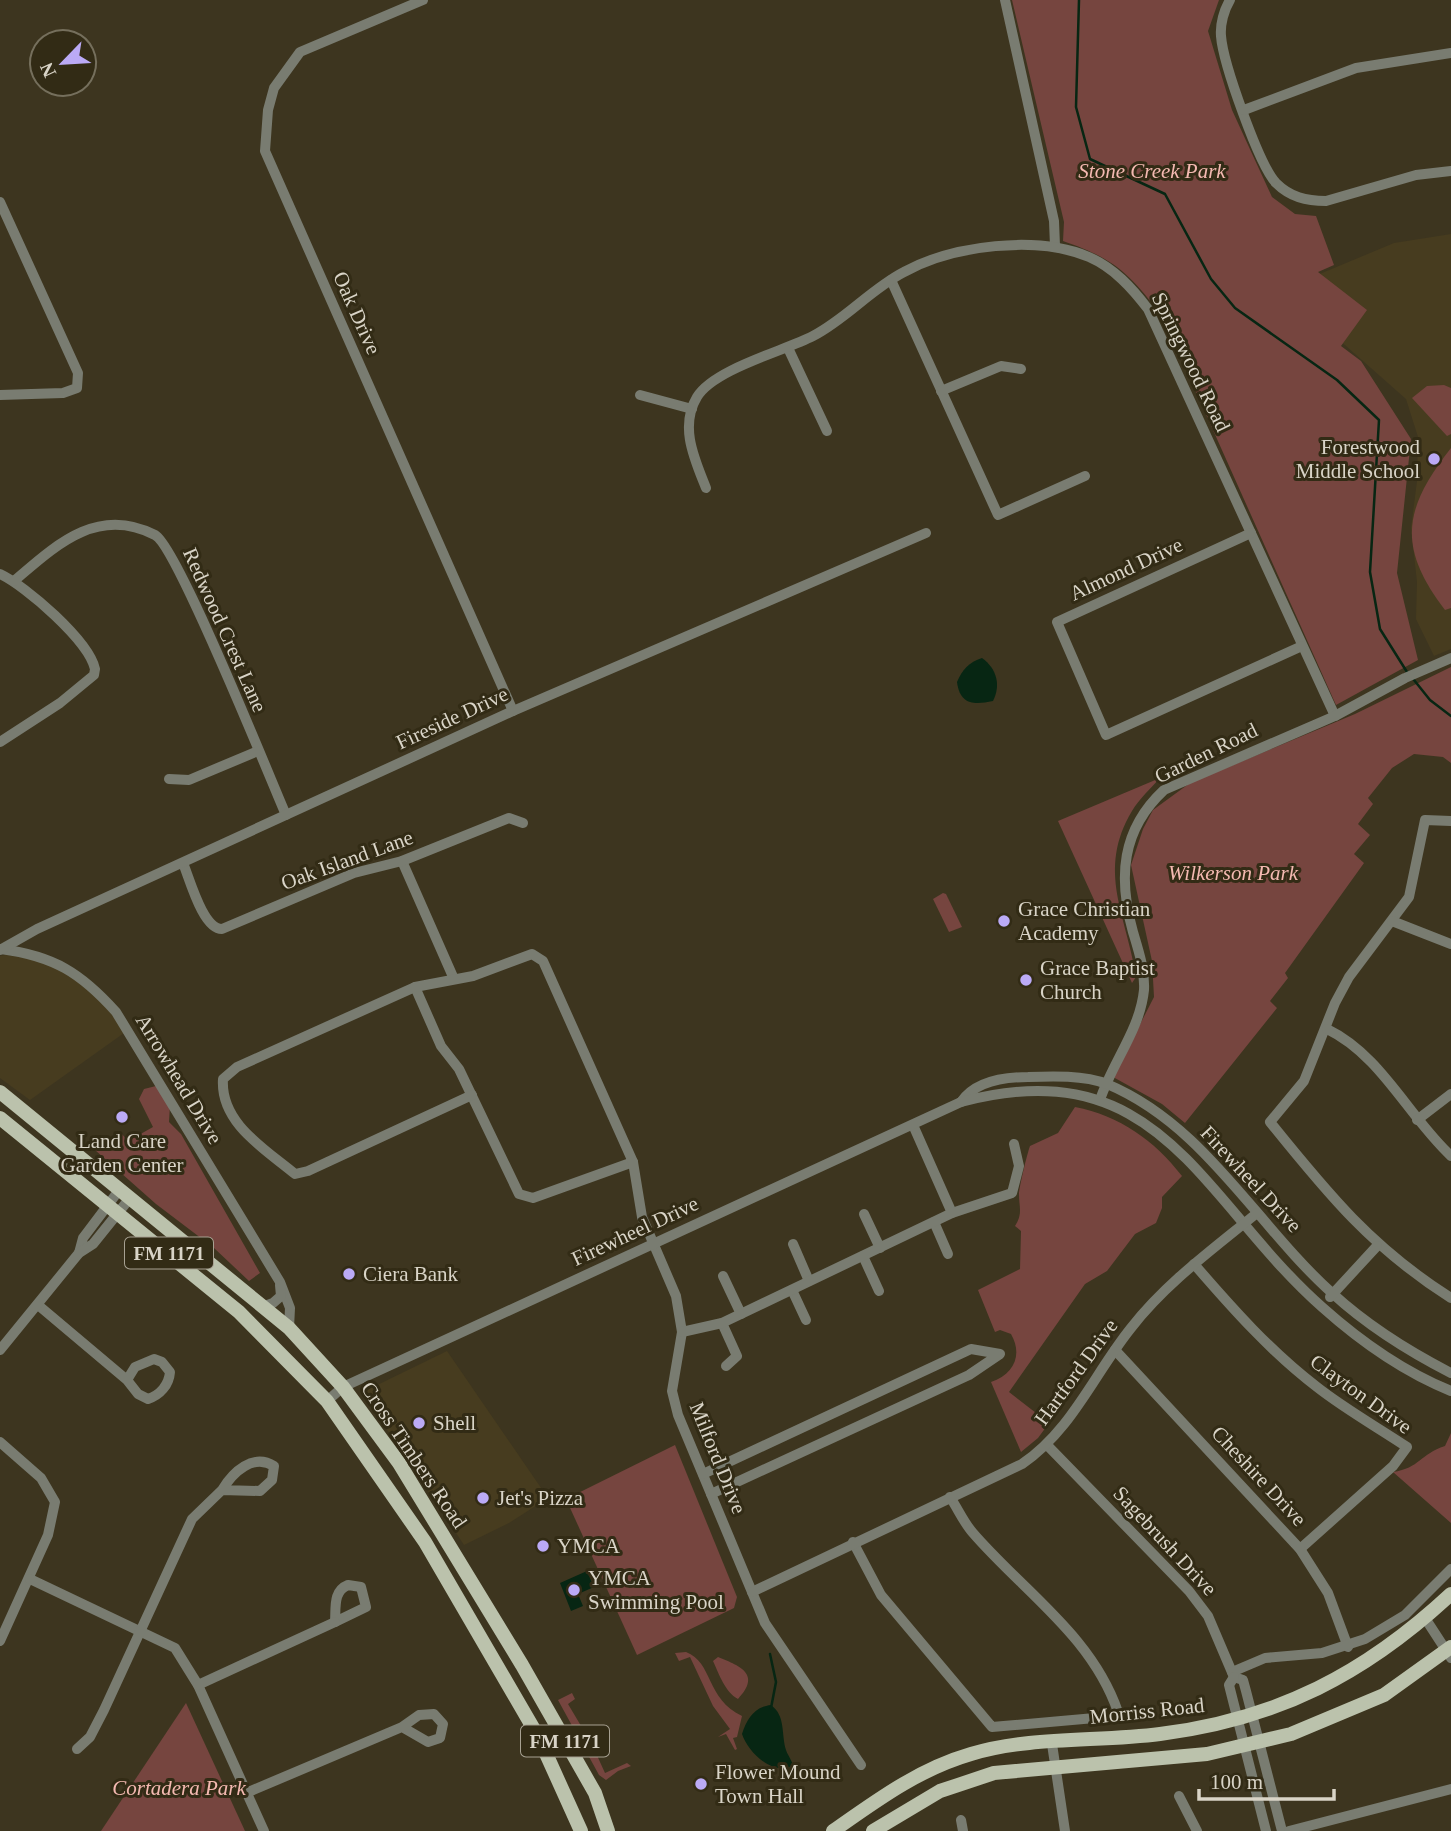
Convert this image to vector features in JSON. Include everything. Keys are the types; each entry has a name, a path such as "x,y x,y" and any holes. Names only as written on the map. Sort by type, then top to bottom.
{"main road":[{"name":"Cross Timbers Road","path":"0,1092 289,1328 343,1387 399,1463 515,1655 595,1793 608,1831"},
{"name":"Cross Timbers Road","path":"0,1118 240,1312 327,1401 397,1498 539,1738 581,1831"},
{"path":"397,1498 430,1533 434,1534 439,1528"},
{"name":"Morriss Road","path":"833,1831 893,1789 950,1761 997,1747 1160,1734 1247,1718 1279,1708 1389,1646 1451,1594"},
{"path":"873,1831 940,1791 1015,1769 1054,1769 1179,1758 1254,1744 1312,1727 1384,1695 1449,1652"},
{"path":"497,1667 515,1655"}],"street":[{"name":"Oak Drive","path":"423,0 300,52 274,88 268,110 265,151 513,711"},
{"path":"1005,0 1054,221 1055,246"},
{"path":"1230,0 1221,34 1244,110 1274,181 1301,199 1338,199 1372,186 1451,171"},
{"path":"1244,110 1356,68 1451,52"},
{"path":"0,202 78,373 77,388 62,393 0,395"},
{"name":"Springwood Road","path":"692,409 704,389 720,377 822,331 904,271 952,254 980,249 1055,246 1091,258 1115,273 1149,309 1335,716"},
{"path":"891,280 998,515 1085,476"},
{"path":"788,348 827,431"},
{"path":"942,391 1001,366 1021,369"},
{"path":"640,395 692,409 690,445 706,488"},
{"name":"Redwood Crest Lane","path":"13,581 62,540 94,526 127,526 155,535 170,551 188,589 286,815"},
{"name":"Fireside Drive","path":"0,949 37,929 513,711 926,533"},
{"name":"Almond Drive","path":"1251,533 1057,622 1106,735 1302,646"},
{"path":"0,575 13,581 76,638 94,663 93,675 87,681 42,716 0,741"},
{"name":"Garden Road","path":"1100,1100 1105,1083 1139,1015 1144,989 1143,965 1132,929 1123,876 1131,833 1146,808 1174,785 1335,716 1382,690 1451,658"},
{"path":"169,779 189,780 258,751"},
{"name":"Oak Island Lane","path":"183,863 210,925 222,929 354,873 402,861 509,818 523,822"},
{"path":"1451,821 1425,820 1409,897 1349,977 1335,1003 1327,1029 1304,1081 1270,1122 1332,1198 1377,1245 1451,1298"},
{"path":"402,861 454,979 415,987 237,1067 223,1079 222,1095 241,1130 295,1174 308,1171 472,1094"},
{"path":"1392,921 1451,944"},
{"name":"Arrowhead Drive","path":"0,949 46,959 74,971 90,982 116,1012 280,1282 290,1308 289,1328"},
{"name":"Milford Drive","path":"454,979 473,976 533,954 543,961 633,1162 642,1217 676,1296 682,1332 672,1391 678,1415 765,1622 861,1765"},
{"path":"415,987 441,1046 460,1069 519,1194 533,1198 633,1162"},
{"path":"1327,1029 1356,1045 1451,1156"},
{"name":"Firewheel Drive","path":"961,1102 969,1090 1005,1077 1070,1077 1105,1083 1154,1110 1214,1163 1333,1294 1378,1331 1451,1373"},
{"name":"Firewheel Drive","path":"327,1401 343,1387 961,1102 1027,1089 1048,1089 1100,1100 1141,1120 1161,1134 1197,1166 1321,1306 1384,1356 1451,1391"},
{"path":"1417,1119 1451,1094"},
{"path":"913,1125 953,1213"},
{"path":"682,1332 722,1323 953,1213 1012,1193 1019,1166 1014,1144"},
{"path":"0,1350 79,1252 83,1238 113,1209 125,1193"},
{"name":"Hartford Drive","path":"752,1592 1022,1464 1048,1445 1146,1309 1257,1213"},
{"path":"864,1214 880,1248"},
{"path":"934,1222 948,1254"},
{"path":"793,1244 809,1282"},
{"path":"1321,1306 1377,1245"},
{"path":"863,1256 879,1291"},
{"name":"Clayton Drive","path":"1195,1264 1258,1335 1309,1381 1407,1447 1393,1466 1300,1549"},
{"path":"723,1276 741,1314"},
{"path":"262,1307 281,1296 280,1282"},
{"path":"792,1290 806,1320"},
{"path":"38,1305 127,1380"},
{"path":"722,1323 737,1356 726,1366"},
{"path":"703,1474 971,1349 1000,1354 982,1369 711,1494"},
{"name":"Cheshire Drive","path":"1115,1350 1300,1549 1328,1593 1348,1647"},
{"path":"845,1408 854,1428"},
{"path":"0,1442 41,1478 55,1502 47,1535 30,1579 0,1641"},
{"name":"Sagebrush Drive","path":"1048,1445 1189,1591 1208,1616 1233,1674 1242,1680 1247,1718 1282,1831"},
{"path":"78,1749 90,1737 192,1519 227,1482 251,1462 262,1461 274,1466 272,1479 260,1491 222,1490"},
{"path":"853,1542 881,1595 992,1727 1056,1723 1105,1717 1118,1712 1108,1683 1089,1654 971,1531 950,1497"},
{"path":"1233,1674 1265,1658 1322,1653 1348,1647 1405,1615 1451,1569"},
{"path":"30,1579 176,1648 198,1685 264,1831"},
{"path":"1425,1618 1449,1652"},
{"path":"198,1685 335,1622"},
{"path":"246,1793 402,1727"},
{"path":"1052,1744 1065,1831"},
{"name":"Sagebrush Drive","path":"1254,1744 1266,1831"},
{"path":"1289,1831 1451,1788"},
{"path":"1179,1796 1197,1831"}],"shaded area":[{"name":"Forestwood Middle School","path":"1451,234 1451,649 1434,656 1416,619 1417,582 1411,528 1417,481 1418,437 1406,399 1337,338 1274,293 1394,243"},
{"path":"982,658 994,672 997,689 993,701 969,702 961,695 957,682 966,667"},
{"path":"0,956 31,959 67,971 107,1005 124,1033 30,1100 0,1078"},
{"path":"447,1351 548,1498 509,1523 464,1545 366,1398 367,1390"},
{"name":"YMCA Swimming Pool","path":"587,1571 594,1587 578,1594 583,1606 571,1611 560,1583"},
{"path":"771,1705 779,1714 786,1750 793,1766 777,1768 769,1765 755,1755 742,1734 752,1715 760,1708"}],"green space":[{"name":"Stone Creek Park","path":"1012,0 1219,0 1208,31 1232,110 1272,197 1295,214 1316,216 1334,265 1318,272 1367,310 1341,346 1361,361 1411,439 1397,573 1418,660 1336,705 1162,316 1120,269 1096,254 1063,241 1064,222"},
{"path":"1444,385 1451,388 1451,434 1447,436 1412,398 1427,386"},
{"path":"1451,448 1451,608 1445,610 1419,567 1413,547 1412,528 1415,509 1423,490"},
{"name":"Wilkerson Park","path":"1451,667 1451,763 1443,757 1414,754 1392,768 1368,798 1373,804 1358,824 1370,835 1354,854 1364,863 1285,973 1288,978 1270,1001 1277,1008 1185,1123 1162,1104 1113,1077 1154,997 1152,961 1131,865 1143,829 1153,810 1190,783 1355,714"},
{"name":"Wilkerson Park","path":"1160,778 1132,811 1121,833 1116,854 1117,894 1136,977 1132,983 1058,821"},
{"path":"946,894 962,927 949,932 933,899"},
{"path":"156,1086 170,1105 169,1122 181,1134 260,1273 249,1281 214,1248 156,1204 95,1150 121,1133 128,1141 153,1127 139,1099 144,1089"},
{"path":"1075,1107 1107,1117 1135,1131 1160,1151 1182,1176 1162,1197 1162,1208 1156,1223 1135,1234 1107,1271 1085,1284 1009,1392 1049,1423 1038,1438 1021,1452 991,1382 1011,1369 1016,1356 1015,1342 1011,1334 1000,1330 995,1332 978,1290 1020,1269 1021,1231 1015,1226 1020,1214 1019,1191 1030,1146 1058,1133"},
{"path":"1451,1433 1451,1523 1393,1472 1415,1464 1445,1446"},
{"path":"675,1445 737,1597 734,1608 637,1655 566,1499"},
{"path":"686,1652 701,1664 722,1700 742,1716 737,1737 733,1738 737,1749 735,1750 726,1734 718,1737 730,1729 713,1706 690,1657 679,1661 675,1653"},
{"path":"718,1657 739,1667 748,1676 745,1690 738,1699 729,1692 720,1677 713,1661"},
{"path":"572,1693 575,1699 568,1704 587,1736 594,1733 596,1736 590,1740 605,1773 627,1763 631,1766 606,1780 599,1775 558,1700"},
{"name":"Cortadera Park","path":"186,1703 245,1831 101,1831"}],"waterway":[{"path":"1079,0 1076,107 1090,159 1165,194 1211,279 1235,308 1337,380 1379,420 1370,572 1380,629 1407,672"},
{"path":"1414,680 1430,700 1451,716"},
{"path":"770,1654 776,1682 771,1708"}],"place":[{"name":"Forestwood Middle School","path":"1434,459"},
{"name":"Grace Christian Academy","path":"1004,921"},
{"name":"Grace Baptist Church","path":"1026,980"},
{"name":"Land Care Garden Center","path":"122,1117"},
{"name":"Ciera Bank","path":"349,1274"},
{"name":"Shell","path":"419,1423"},
{"name":"Jet's Pizza","path":"483,1498"},
{"name":"YMCA","path":"543,1546"},
{"name":"YMCA Swimming Pool","path":"574,1590"},
{"name":"Flower Mound Town Hall","path":"701,1784"}]}
